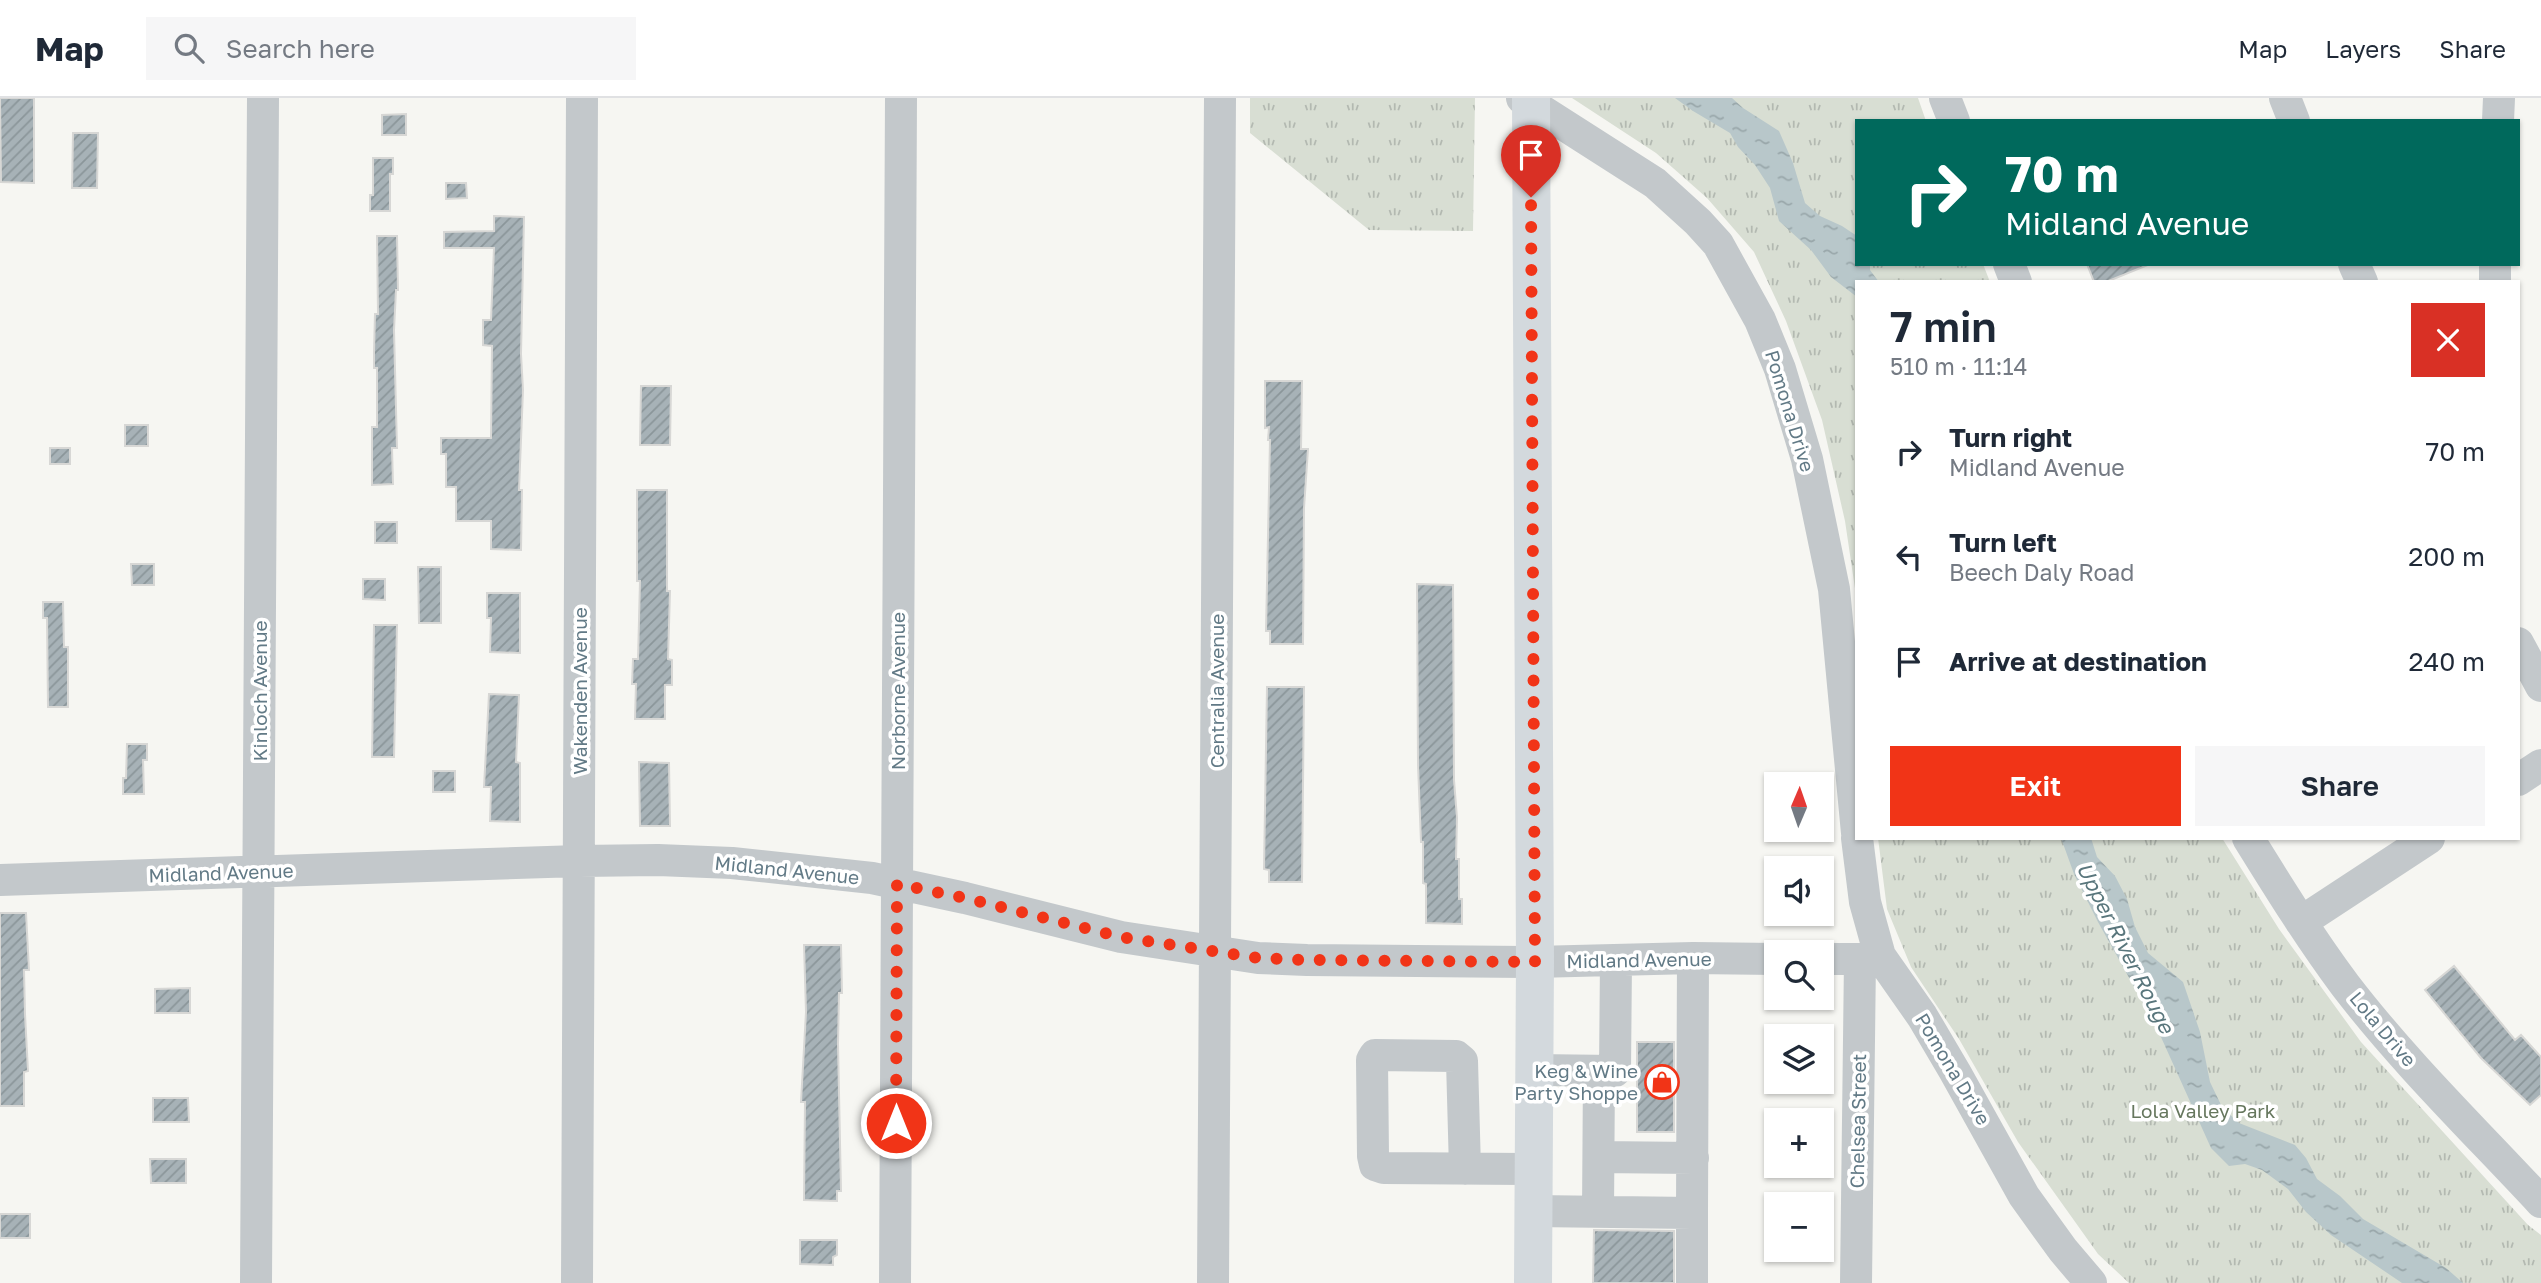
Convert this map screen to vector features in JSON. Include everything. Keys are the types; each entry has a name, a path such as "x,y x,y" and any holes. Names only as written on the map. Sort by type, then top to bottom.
{"main road":[{"path":"1528,100 1535,962 1533,1283"}],"street":[{"name":"Kinloch Avenue","path":"256,1283 263,98"},
{"name":"Wakenden Avenue","path":"577,1283 582,98"},
{"name":"Norborne Avenue","path":"895,1283 901,98"},
{"name":"Centralia Avenue","path":"1213,1283 1220,98"},
{"path":"1945,98 1953,119"},
{"path":"2285,98 2293,119"},
{"path":"2498,98 2498,119"},
{"name":"Pomona Drive","path":"1528,100 1655,183 1698,222 1718,244 1760,320 1780,369 1807,459 1834,589 1855,815"},
{"path":"2520,647 2541,687"},
{"path":"2520,779 2541,765"},
{"name":"Pomona Drive","path":"1857,840 1870,958 1922,1016 2024,1196 2091,1283"},
{"name":"Lola Drive","path":"2249,840 2301,922 2346,985 2401,1053 2541,1202"},
{"path":"2301,922 2426,840"},
{"name":"Midland Avenue","path":"0,880 579,861 732,863 823,872 897,884 1121,937 1258,958 1535,962 1764,959"},
{"path":"1692,1283 1693,958"},
{"path":"1834,959 1870,958"},
{"name":"Chelsea Street","path":"1856,1283 1870,958"},
{"path":"1534,1070 1615,1071 1616,960"},
{"path":"1465,1169 1462,1060 1456,1056 1375,1055 1372,1060 1375,1165 1384,1168 1465,1169 1534,1169"},
{"path":"1598,1212 1599,1071"},
{"path":"1599,1157 1693,1158"},
{"path":"1534,1211 1692,1213"}],"green space":[{"path":"1250,98 1475,98 1473,231 1369,230 1250,133"},
{"path":"1572,98 1918,98 1925,119 1855,119 1855,266 1984,266 1989,280 1855,280 1855,588 1845,521 1822,420 1786,321 1754,252 1707,198 1656,153"},
{"name":"Lola Valley Park","path":"1878,840 2223,840 2279,929 2361,1042 2528,1225 2541,1235 2541,1283 2129,1283 2098,1254 2018,1142 1959,1039 1911,967 1887,909"}],"water":[{"path":"1675,98 1732,98 1779,131 1793,163 1805,203 1820,216 1855,235 1855,266 1870,266 1878,280 1855,280 1855,295 1831,277 1811,250 1779,221 1770,188 1730,133"},
{"name":"Upper River Rouge","path":"2062,840 2092,840 2097,857 2115,876 2127,899 2135,927 2148,953 2183,982 2200,1032 2210,1082 2222,1107 2239,1123 2295,1145 2306,1158 2317,1179 2340,1196 2363,1219 2446,1268 2463,1283 2402,1283 2331,1235 2306,1212 2288,1189 2262,1170 2245,1164 2229,1166 2211,1148 2156,1026 2074,874"}],"building":[{"path":"0,98 34,98 34,183 1,182"},
{"path":"406,114 406,135 382,135 382,115"},
{"path":"73,133 98,133 97,188 72,188"},
{"path":"373,158 393,158 390,211 370,211"},
{"path":"446,183 466,183 467,198 446,199"},
{"path":"494,216 524,217 521,354 523,390 519,490 522,490 521,550 491,549 491,521 456,521 456,487 446,487 446,454 441,454 441,438 491,438 492,346 483,345 483,320 491,320 494,248 444,248 444,232 494,231"},
{"path":"377,236 397,236 398,290 394,330 397,448 392,448 393,484 372,485 372,427 377,427 377,368 374,368 374,352 375,314 378,314"},
{"path":"2088,266 2146,266 2111,280 2093,280"},
{"path":"1265,381 1302,381 1301,449 1308,449 1304,508 1303,644 1270,644 1270,631 1266,631 1270,440 1269,427 1265,428"},
{"path":"641,386 671,386 670,445 640,445"},
{"path":"125,425 148,425 148,446 125,446"},
{"path":"50,448 70,448 70,464 50,464"},
{"path":"637,490 667,490 667,591 670,591 668,659 672,660 672,685 665,685 665,719 635,719 636,684 632,684 633,659 638,659 640,581 637,581"},
{"path":"375,522 397,522 397,543 375,543"},
{"path":"131,564 154,564 154,585 132,585"},
{"path":"418,567 441,567 441,623 419,623"},
{"path":"363,579 385,579 385,600 363,599"},
{"path":"1417,584 1453,585 1456,859 1459,859 1462,924 1426,923 1418,765"},
{"path":"487,593 520,593 520,653 490,652 491,618 487,618"},
{"path":"43,602 63,602 64,647 68,647 68,707 48,707 47,618 43,618"},
{"path":"374,625 397,625 394,757 372,757"},
{"path":"1267,687 1304,687 1302,882 1269,882 1269,870 1264,869"},
{"path":"489,694 519,695 516,762 520,763 520,822 490,821 491,787 484,787"},
{"path":"127,744 147,744 147,760 143,760 144,794 123,794"},
{"path":"639,762 669,763 670,826 640,826"},
{"path":"433,771 455,771 455,792 433,792"},
{"path":"0,913 26,913 29,970 24,970 28,1071 24,1072 24,1106 0,1106"},
{"path":"804,945 841,945 842,993 839,993 838,1044 841,1191 837,1191 837,1201 804,1200 805,1102 801,1102 806,1012"},
{"path":"2454,966 2515,1040 2521,1035 2541,1057 2541,1095 2530,1105 2481,1058 2425,990"},
{"path":"190,988 190,1013 155,1013 155,989"},
{"path":"1637,1042 1674,1042 1674,1132 1637,1132"},
{"path":"153,1098 188,1098 189,1122 153,1122"},
{"path":"150,1159 186,1159 186,1183 151,1183"},
{"path":"0,1214 30,1214 30,1238 0,1238"},
{"path":"1594,1230 1674,1231 1674,1283 1593,1283"},
{"path":"800,1240 837,1240 837,1255 833,1257 833,1265 800,1264"}],"place":[{"name":"Keg & Wine Party Shoppe","path":"1662,1082"}],"route":[{"path":"896,1123 897,884 1121,937 1258,958 1535,962 1531,197"}]}
